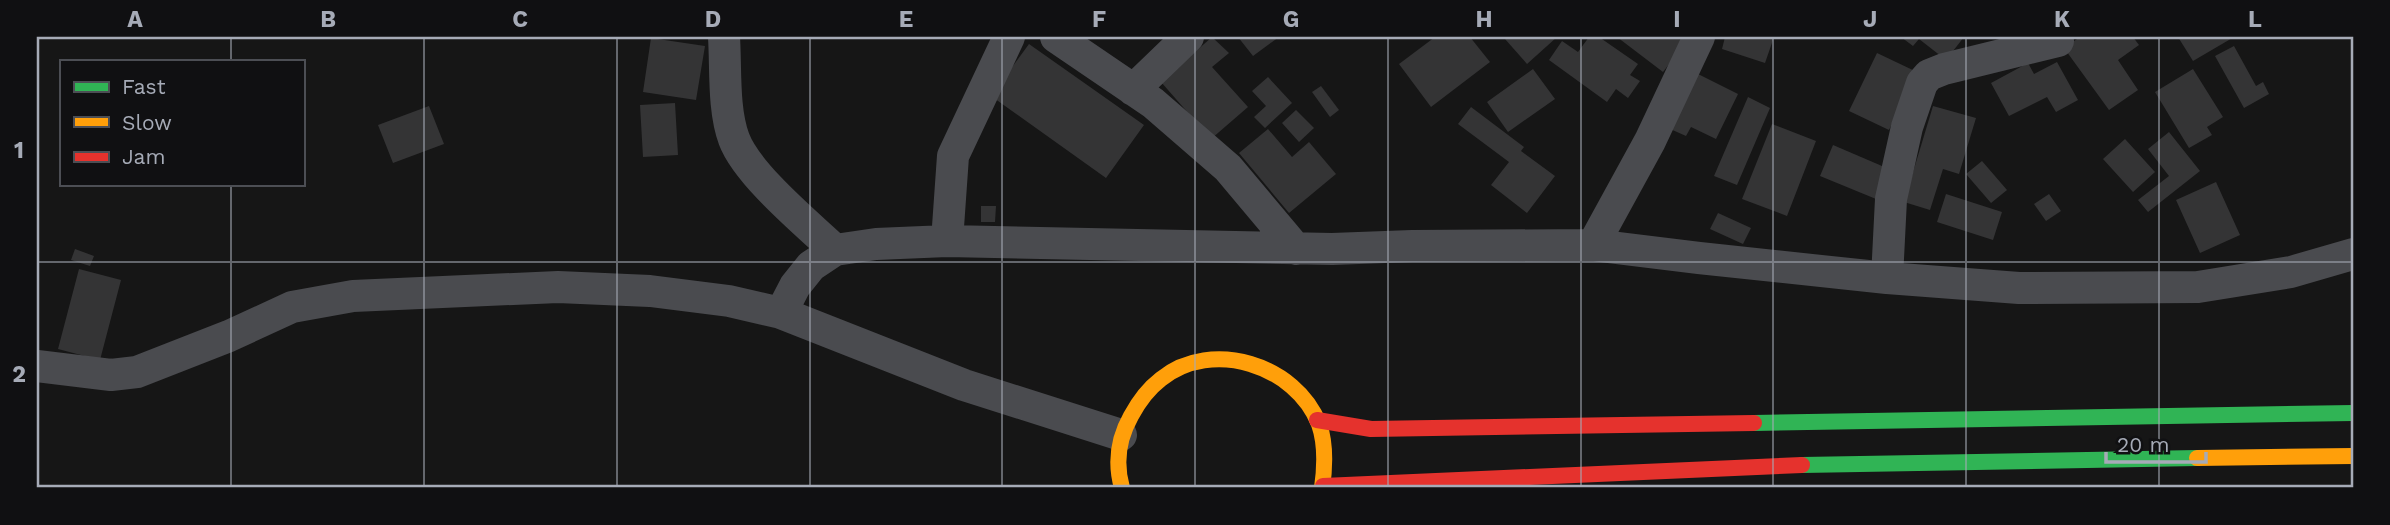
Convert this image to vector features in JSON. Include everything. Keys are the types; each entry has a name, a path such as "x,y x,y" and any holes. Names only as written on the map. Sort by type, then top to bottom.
{"street":[{"path":"724,37 729,117 733,138 741,154 754,171 835,250"},
{"path":"947,241 953,156 1009,37"},
{"path":"1056,37 1153,103 1228,168 1296,249"},
{"path":"1133,90 1188,37"},
{"path":"1593,245 1650,141 1699,37"},
{"path":"1888,278 1891,200 1907,127 1922,83 1929,75 1944,69 2058,41"},
{"path":"781,313 795,286 811,266 835,250 876,244 947,241 1296,249 1593,245 1888,278 2019,288 2199,287 2291,272 2353,254"},
{"path":"37,366 111,375 137,372 292,307 353,296 571,288 650,291 729,302 781,313 964,385 1121,435"},
{"path":"1122,488 1117,459 1121,435 1129,413 1143,394 1159,379 1180,367 1202,360 1225,359 1248,362 1270,370 1289,383 1305,400 1317,420 1324,442 1322,487 1823,464 2353,456"},
{"path":"1317,420 1371,429 2353,413"}],"building":[{"path":"1212,37 1229,53 1212,67 1248,107 1211,139 1161,82"},
{"path":"1238,37 1279,37 1253,56"},
{"path":"1435,37 1470,37 1490,62 1431,107 1399,64"},
{"path":"1557,37 1527,64 1505,39"},
{"path":"1589,37 1599,37 1638,64 1630,75 1640,81 1628,98 1616,89 1607,102 1549,60 1562,41 1578,52"},
{"path":"1617,37 1679,37 1686,42 1663,72"},
{"path":"1725,37 1774,37 1765,63 1722,49"},
{"path":"1901,37 1964,37 1946,60 1919,39 1913,46"},
{"path":"2080,37 2133,37 2139,45 2118,60 2138,90 2109,110 2064,48"},
{"path":"2178,37 2234,37 2193,61"},
{"path":"651,38 705,46 696,100 643,92"},
{"path":"1029,44 1144,125 1106,178 991,96"},
{"path":"2234,46 2256,86 2263,82 2269,94 2244,108 2215,56"},
{"path":"1877,53 1917,72 1889,130 1849,111"},
{"path":"2057,62 2078,100 2056,112 2047,97 2009,116 1991,83 2028,63 2034,74"},
{"path":"1533,69 1555,99 1508,132 1487,102"},
{"path":"2193,69 2223,117 2207,127 2212,135 2189,148 2155,92"},
{"path":"1694,72 1738,94 1716,139 1691,127 1686,136 1668,128"},
{"path":"1268,77 1292,103 1265,128 1254,117 1266,106 1252,91"},
{"path":"1321,86 1339,110 1330,117 1312,92"},
{"path":"1748,97 1770,108 1737,185 1714,176"},
{"path":"675,103 678,155 643,157 640,105"},
{"path":"429,106 444,144 393,163 378,125"},
{"path":"1933,106 1976,118 1959,174 1943,169 1930,210 1904,202"},
{"path":"1471,107 1524,147 1521,151 1555,176 1527,213 1491,185 1509,162 1458,124"},
{"path":"1296,110 1314,128 1299,142 1282,123"},
{"path":"1772,124 1816,141 1787,216 1742,199"},
{"path":"1268,129 1292,157 1309,142 1336,174 1289,213 1239,153"},
{"path":"2169,132 2200,171 2148,212 2138,200 2169,176 2148,149"},
{"path":"2125,139 2155,172 2133,192 2103,159"},
{"path":"1833,145 1889,169 1876,199 1820,176"},
{"path":"1982,161 2007,190 1991,203 1966,174"},
{"path":"2216,182 2240,235 2200,253 2176,200"},
{"path":"1946,194 2002,212 1993,240 1937,222"},
{"path":"2049,194 2061,211 2046,221 2034,204"},
{"path":"981,206 996,206 995,222 981,222"},
{"path":"1718,213 1751,228 1743,244 1710,229"},
{"path":"75,249 94,256 90,266 71,260"},
{"path":"79,269 121,280 100,360 58,349"}],"traffic: fast":[{"path":"1754,423 2353,413"},
{"path":"1802,465 2197,458"}],"traffic: slow":[{"path":"1122,488 1119,451 1134,411 1161,379 1181,367 1204,360 1250,364 1272,373 1292,386 1308,403 1323,439 1322,488"},
{"path":"2197,458 2353,456"}],"traffic: jam":[{"path":"1317,420 1371,429 1754,423"},
{"path":"1323,486 1802,465"}]}
